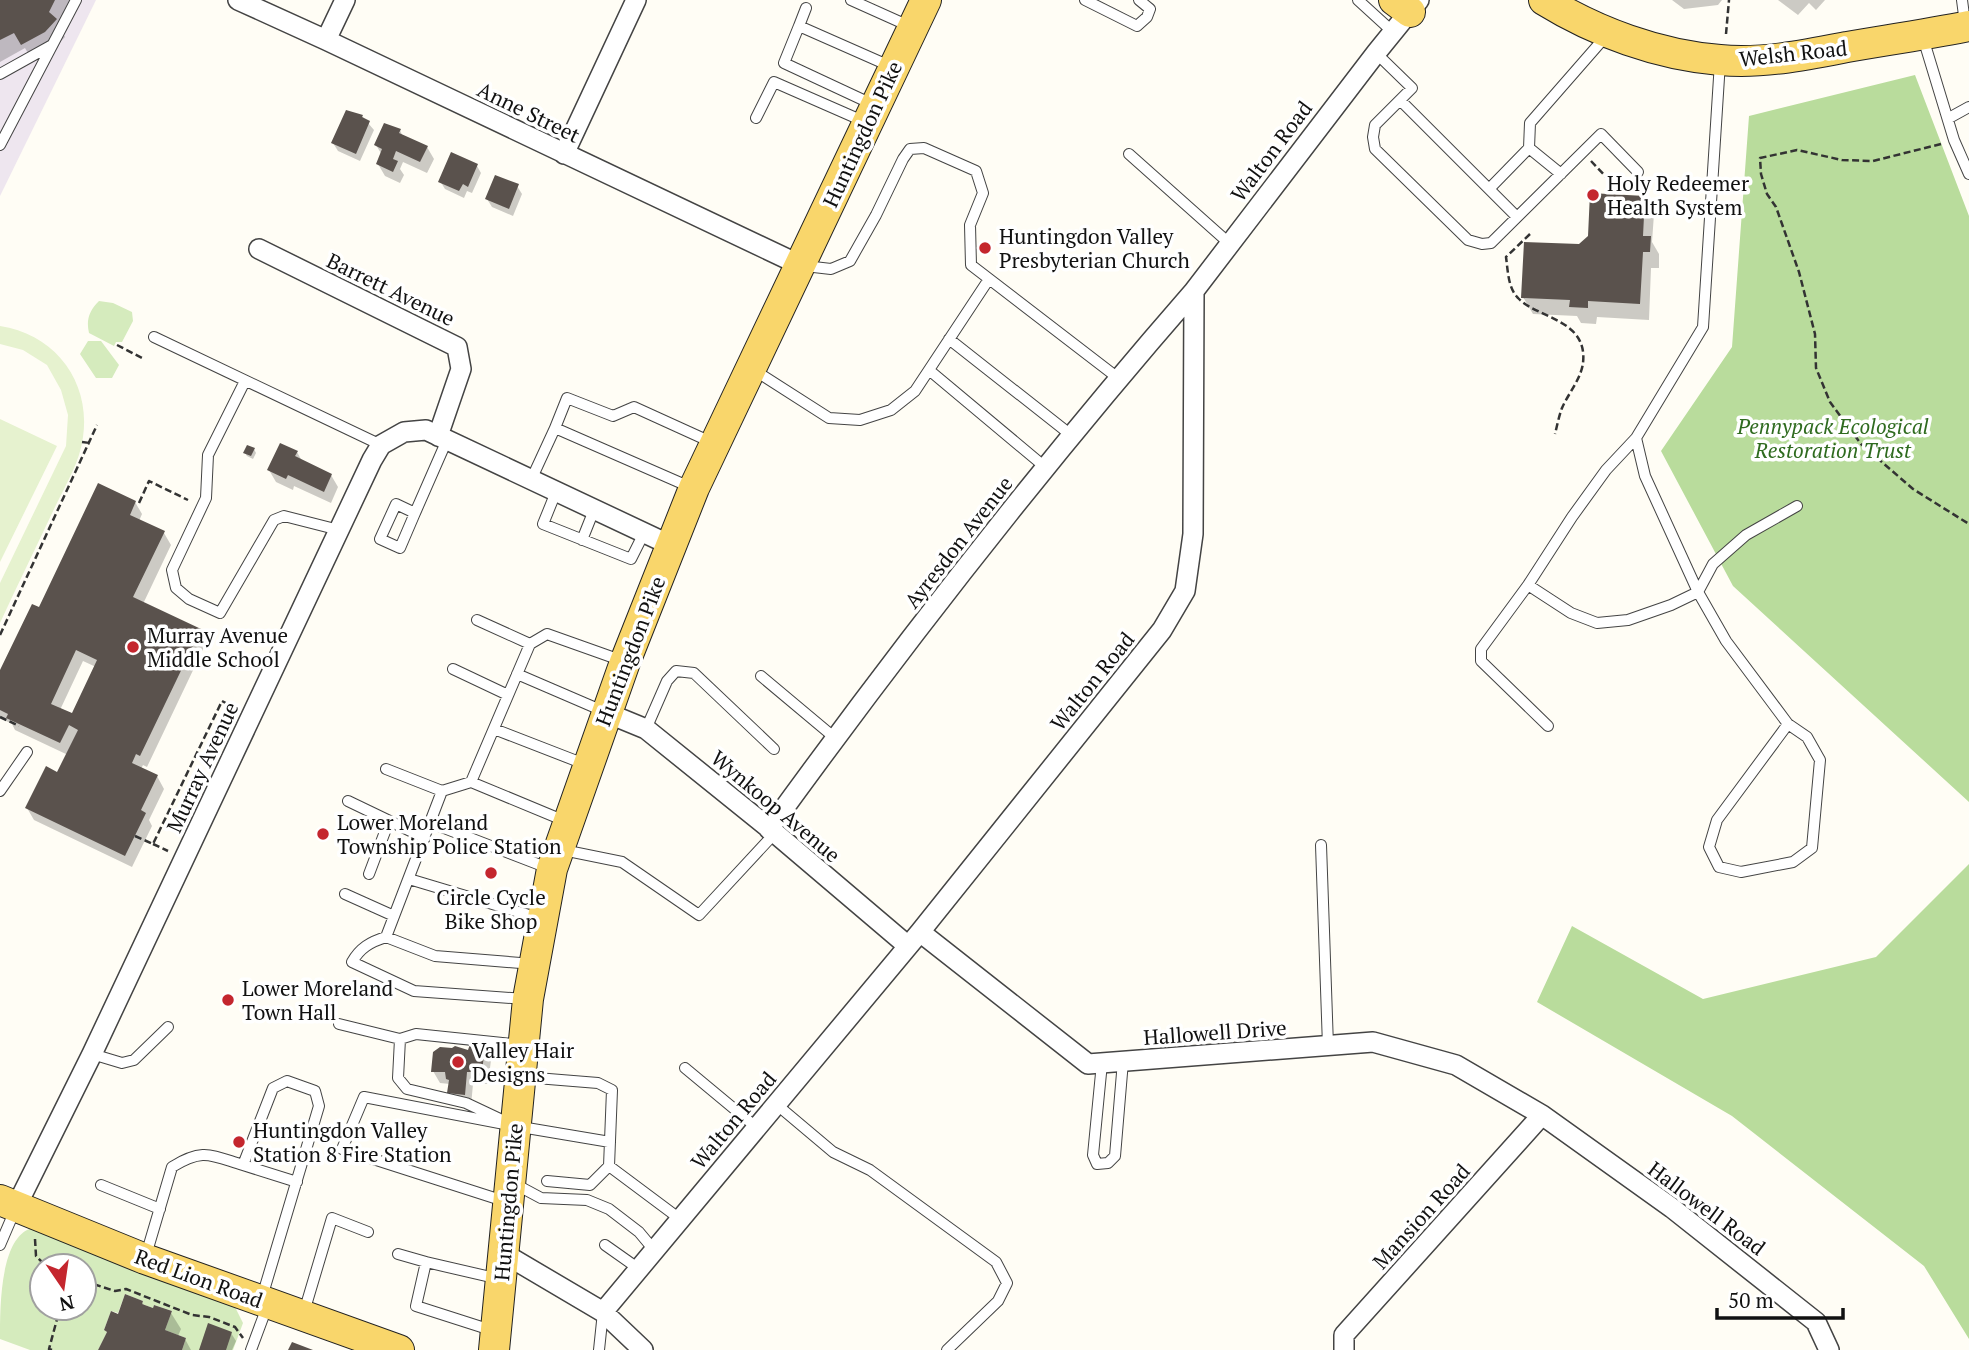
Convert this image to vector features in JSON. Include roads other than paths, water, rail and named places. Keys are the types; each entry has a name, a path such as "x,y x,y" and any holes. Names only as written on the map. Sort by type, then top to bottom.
{"main road":[{"name":"Huntingdon Pike","path":"495,1341 527,999 542,918 568,821 625,662 657,539 694,488 926,0"},
{"name":"Welsh Road","path":"1544,0 1573,19 1666,51 1723,47 1757,60 1923,34 1966,18"},
{"name":"Red Lion Road","path":"8,1204 145,1259 303,1316 350,1337 399,1350"}],"street":[{"name":"Anne Street","path":"238,0 800,265"},
{"path":"326,40 345,0"},
{"path":"564,154 636,0"},
{"name":"Walton Road","path":"603,1312 914,939 1162,630 1185,591 1193,534 1194,291 1376,52 1404,11"},
{"name":"Barrett Avenue","path":"260,249 457,347 461,369 442,438"},
{"name":"Ayresdon Avenue","path":"772,831 835,738 1045,467 1194,291"},
{"path":"381,446 404,432 426,430 657,539"},
{"name":"Murray Avenue","path":"8,1204 92,1054 381,446"},
{"name":"Wynkoop Avenue","path":"607,713 646,729 772,831 914,939"},
{"name":"Hallowell Drive","path":"914,939 1088,1064 1373,1042 1456,1065 1542,1115"},
{"name":"Mansion Road","path":"1344,1350 1344,1335 1542,1115"},
{"name":"Hallowell Road","path":"1542,1115 1672,1208 1816,1322 1829,1350"},
{"path":"501,1266 603,1312 642,1350"}],"lane":[{"path":"0,145 76,0"},
{"path":"851,0 913,28"},
{"path":"1085,0 1137,26 1147,17 1150,9 1139,0"},
{"path":"1358,0 1404,11"},
{"path":"806,8 784,63 871,114"},
{"path":"799,26 893,68"},
{"path":"1490,188 1529,148 1530,123 1609,33"},
{"path":"1923,34 1954,140 1969,174"},
{"path":"0,74 52,45"},
{"path":"1548,726 1481,661 1481,649 1528,585 1592,489 1636,438 1703,327 1723,47"},
{"path":"1376,52 1412,88 1374,125 1375,149 1468,240 1482,244 1491,243 1601,134 1639,172"},
{"path":"756,118 774,82 871,114"},
{"path":"1400,100 1517,217"},
{"path":"1949,118 1969,107"},
{"path":"800,265 831,270 850,261 903,159 911,149 924,148 976,172 983,193 970,225 971,265 1118,378"},
{"path":"1529,148 1561,174"},
{"path":"1129,154 1230,244"},
{"path":"751,369 829,418 860,420 891,410 915,391 989,279"},
{"path":"154,337 381,446"},
{"path":"949,339 1071,435"},
{"path":"929,370 1045,467"},
{"path":"245,381 208,454 206,499 172,570 176,588 189,599 220,613 274,520 284,516 339,530"},
{"path":"531,480 567,398 612,416 634,407 715,444"},
{"path":"555,428 694,488"},
{"path":"415,513 442,438"},
{"path":"1636,438 1645,476 1698,592 1727,641 1788,724 1807,737 1821,760 1812,848 1793,862 1741,872 1719,867 1709,847 1717,820 1788,724"},
{"path":"556,492 543,524 631,559 657,539"},
{"path":"1528,585 1571,613 1597,624 1628,620 1671,606 1698,592 1713,564 1721,556 1746,535 1797,506"},
{"path":"582,540 593,510"},
{"path":"477,620 530,644"},
{"path":"471,782 530,644 547,634 625,662"},
{"path":"453,669 508,695"},
{"path":"646,729 667,681 676,671 694,673 774,749"},
{"path":"517,674 607,713"},
{"path":"761,676 835,738"},
{"path":"494,729 587,765"},
{"path":"0,791 27,752"},
{"path":"386,769 443,791 471,782 568,821"},
{"path":"386,937 443,791"},
{"path":"348,801 425,838"},
{"path":"369,874 389,821"},
{"path":"432,823 556,860 622,862 699,915 772,831"},
{"path":"1321,845 1328,1046"},
{"path":"409,879 542,918"},
{"path":"345,894 394,916"},
{"path":"527,999 414,991 352,962 370,942 386,937 435,956 533,964"},
{"path":"339,1024 400,1039 416,1034 523,1045"},
{"path":"92,1054 122,1063 134,1060 168,1027"},
{"path":"400,1039 398,1077 407,1089 467,1103 515,1126"},
{"path":"1102,1063 1093,1155 1097,1164 1108,1163 1115,1156 1123,1061"},
{"path":"685,1068 756,1126"},
{"path":"520,1076 598,1083 612,1090 609,1166 590,1185 547,1181"},
{"path":"243,1165 273,1088 287,1081 315,1091 319,1106 251,1350"},
{"path":"610,1142 364,1097 342,1149 541,1198 587,1200 609,1209 639,1232 654,1250"},
{"path":"775,1104 833,1153 870,1170 996,1262 1007,1283 998,1301 947,1350"},
{"path":"145,1259 172,1167 188,1157 204,1153 297,1182"},
{"path":"609,1166 680,1219"},
{"path":"101,1185 160,1209"},
{"path":"0,1245 8,1204"},
{"path":"303,1316 332,1219 368,1232"},
{"path":"605,1245 639,1269"},
{"path":"398,1254 426,1262 501,1266"},
{"path":"426,1262 416,1306 495,1341"},
{"path":"599,1350 603,1312"}],"place":[{"name":"Holy Redeemer Health System","path":"1593,195"},
{"name":"Huntingdon Valley Presbyterian Church","path":"985,248"},
{"name":"Murray Avenue Middle School","path":"133,647"},
{"name":"Lower Moreland Township Police Station","path":"323,834"},
{"name":"Circle Cycle Bike Shop","path":"491,873"},
{"name":"Lower Moreland Town Hall","path":"228,1000"},
{"name":"Valley Hair Designs","path":"458,1062"},
{"name":"Huntingdon Valley Station 8 Fire Station","path":"239,1142"}],"park label":[{"name":"Pennypack Ecological Restoration Trust","path":"1833,438"}]}
